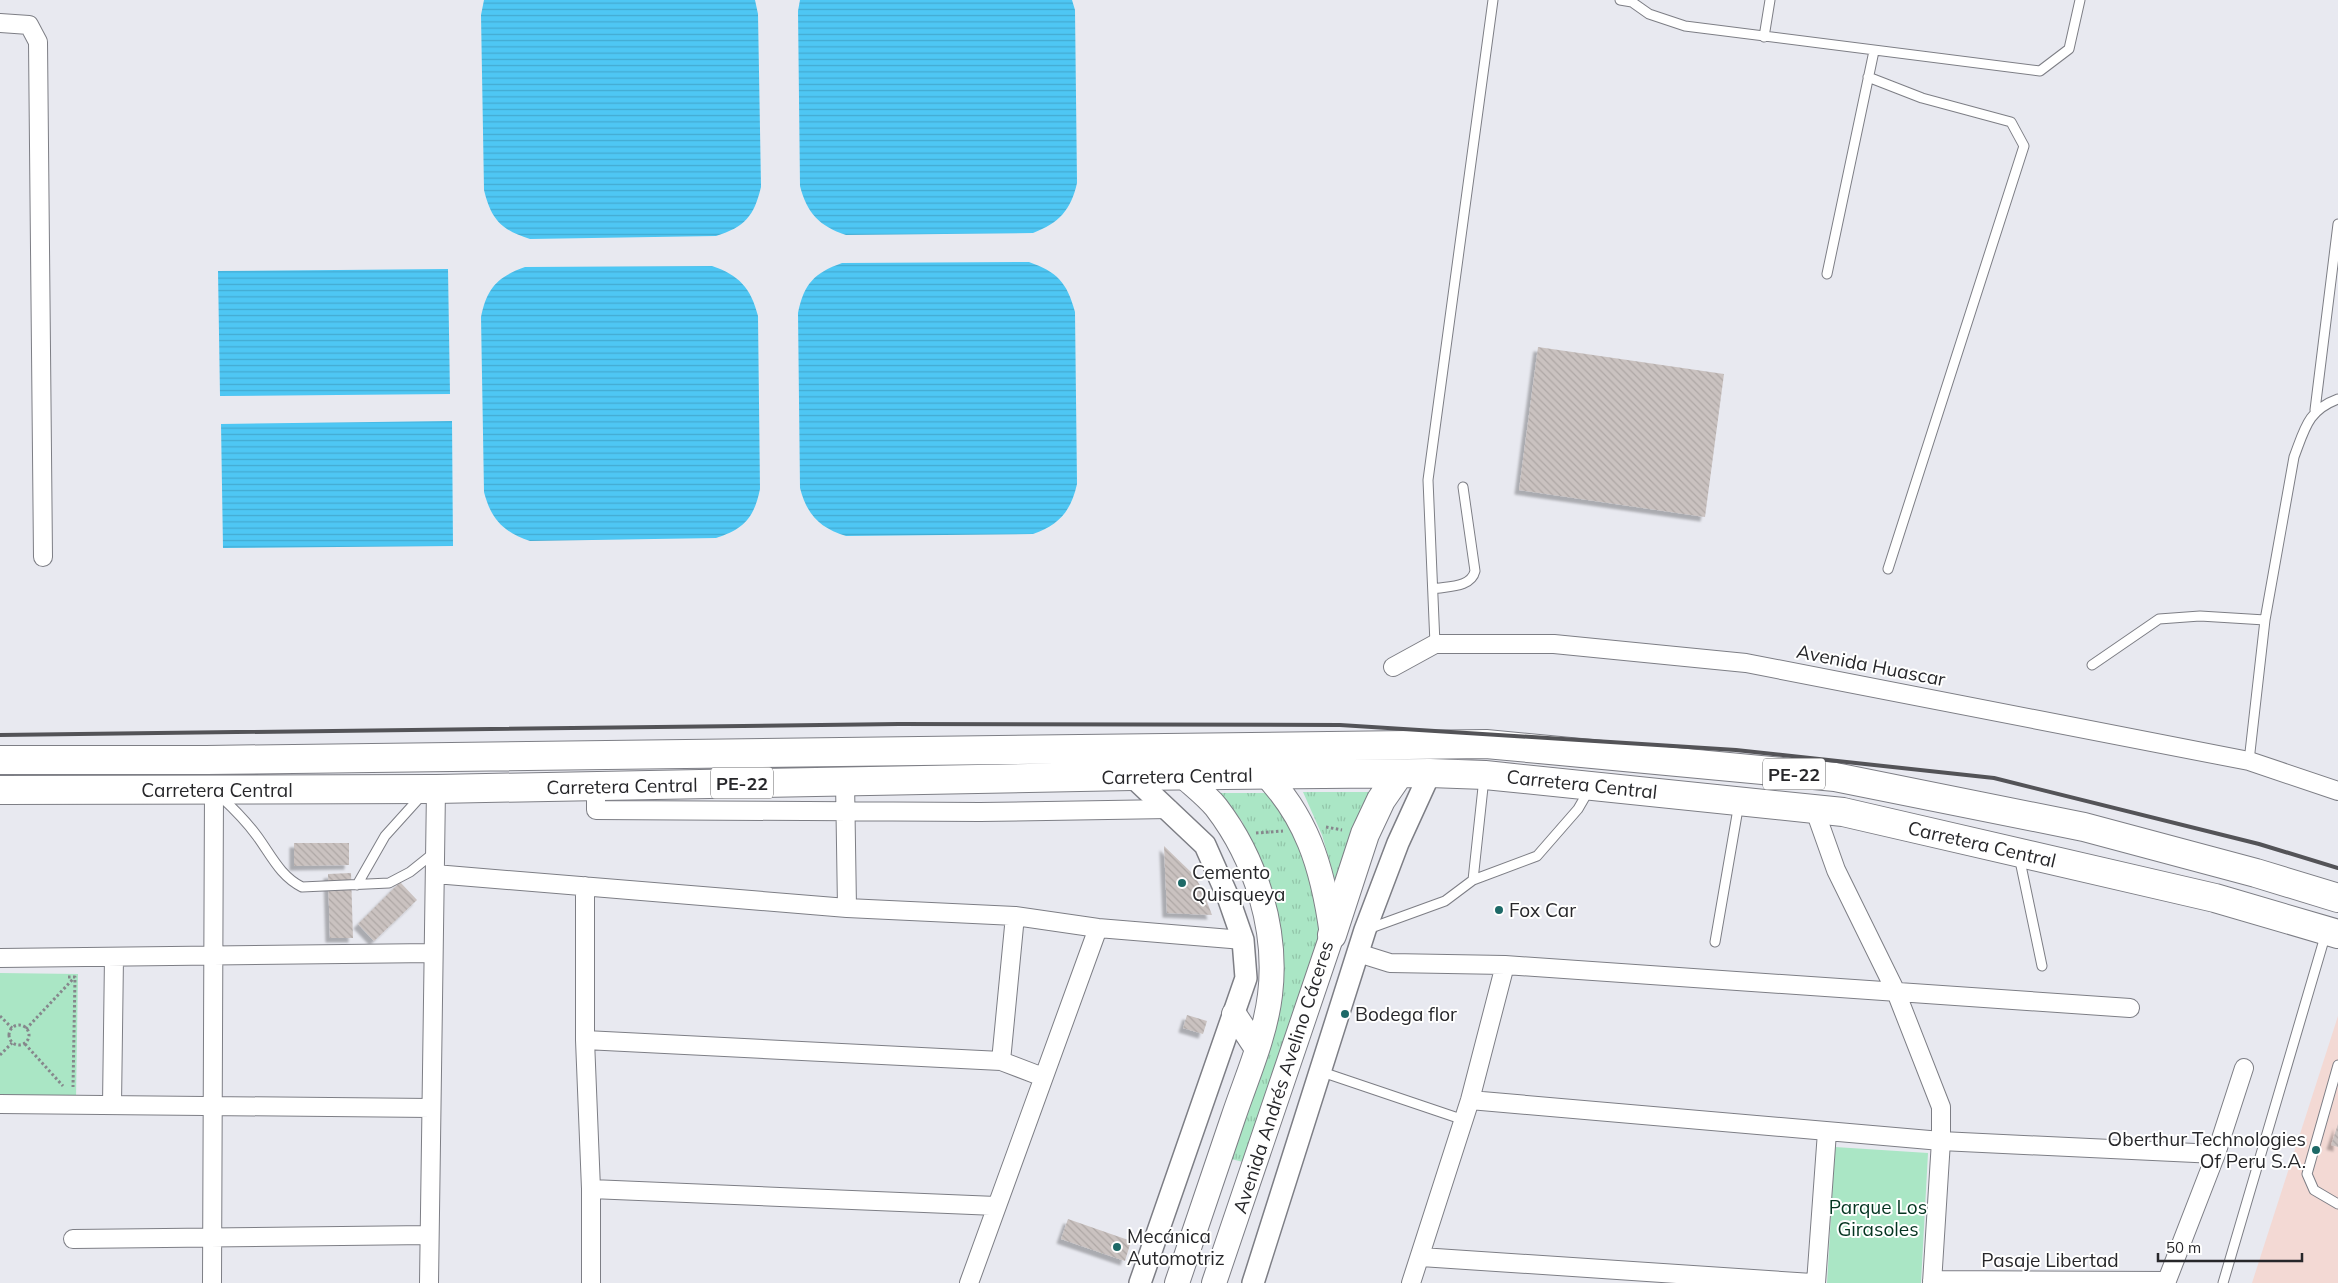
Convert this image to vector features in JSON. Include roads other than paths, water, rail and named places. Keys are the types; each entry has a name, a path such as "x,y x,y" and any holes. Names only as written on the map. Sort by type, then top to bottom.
{"highway":[{"name":"Carretera Central","path":"0,760 206,760 1486,744 1835,777 2084,827 2256,873 2338,898"},
{"path":"946,750 947,780"},
{"name":"Carretera Central","path":"0,790 432,789 1132,776 1430,773 1485,775 1843,812 2215,898 2333,932"},
{"path":"1332,935 1366,834 1380,800 1400,774"}],"main road":[{"name":"Avenida Andrés Avelino Cáceres","path":"1214,1283 1332,935 1326,891 1314,852 1295,812 1267,775 1236,746"},
{"name":"Avenida Andrés Avelino Cáceres","path":"1179,1277 1257,1049 1270,996 1271,948 1267,915 1254,877 1235,834 1215,806 1183,776"},
{"path":"1234,1014 1257,1049"},
{"path":"1215,1171 1226,1166 1239,1169 1250,1178"},
{"path":"1156,1283 1179,1277"}],"street":[{"path":"0,23 29,25 38,42 43,556"},
{"name":"Avenida Huascar","path":"1393,667 1435,644 1554,644 1746,663 2249,761 2338,791"},
{"path":"1254,1283 1322,1072 1365,930 1398,843 1430,773"},
{"path":"1132,776 1205,845 1228,897 1243,940 1246,978 1140,1283"},
{"path":"845,781 847,908"},
{"path":"596,786 596,810 1169,809"},
{"path":"429,1283 435,874 432,789"},
{"path":"212,1283 214,790"},
{"path":"1814,808 1836,870 1896,992 1940,1107 1941,1141 1932,1282"},
{"path":"435,874 847,908 1015,916 1098,928 1243,940"},
{"path":"585,886 585,1040 591,1189 591,1283"},
{"path":"1001,1061 1015,916"},
{"path":"969,1283 1098,928"},
{"path":"0,958 434,953"},
{"path":"1358,953 1390,963 1505,965 2130,1008"},
{"path":"112,1105 114,957"},
{"path":"1411,1283 1421,1257 1470,1100 1505,965"},
{"path":"585,1040 1001,1061 1043,1077"},
{"path":"2167,1282 2216,1154 2244,1068"},
{"path":"1470,1100 1941,1141 2216,1154"},
{"path":"0,1104 73,1101 112,1105 431,1108"},
{"path":"1816,1283 1827,1132"},
{"path":"591,1189 996,1206"},
{"path":"73,1239 429,1235"},
{"path":"1421,1257 1812,1283"},
{"name":"Pasaje Libertad","path":"1932,1282 2167,1282"}],"lane":[{"path":"1435,644 1428,480 1493,0"},
{"path":"1620,0 1632,2 1649,14 1684,26 1764,38 2040,71 2069,49 2080,0"},
{"path":"1764,38 1770,0"},
{"path":"1827,274 1874,51"},
{"path":"1868,77 1922,98 2011,122 2024,146 1888,569"},
{"path":"2249,761 2265,620 2294,457 2302,434 2315,410 2338,224"},
{"path":"2315,410 2338,399"},
{"path":"1433,589 1467,583 1474,577 1475,571 1464,487"},
{"path":"2092,665 2159,619 2200,616 2265,620"},
{"path":"1473,880 1485,775"},
{"path":"1365,930 1444,901 1473,880 1537,856 1578,808 1592,785"},
{"path":"357,885 385,836 432,789"},
{"path":"214,790 241,816 256,835 274,864 292,882 302,887 388,883 410,872 435,852"},
{"path":"1715,942 1740,801"},
{"path":"2019,853 2042,966"},
{"path":"2223,1283 2333,932"},
{"path":"2338,1066 2307,1174 2314,1190 2338,1204"},
{"path":"1322,1072 1464,1120"}],"water":[{"path":"484,0 755,0 758,14 761,187 755,206 747,219 734,229 716,236 530,239 505,227 490,209 484,190 481,15"},
{"path":"800,0 1072,0 1075,10 1077,183 1067,208 1057,220 1033,233 846,235 821,223 806,204 800,186 798,11"},
{"path":"1029,262 1047,270 1060,279 1075,312 1077,484 1071,502 1062,516 1050,526 1033,534 846,536 822,524 806,506 800,488 798,313 807,287 824,271 842,263"},
{"path":"712,266 737,278 752,298 758,316 760,489 751,515 734,531 716,538 530,541 505,529 490,510 484,492 481,317 490,291 507,275 525,267"},
{"path":"448,269 450,394 220,396 218,271"},
{"path":"452,421 453,546 223,548 221,424"}],"railway":[{"path":"0,735 899,724 1340,725 1736,750 1994,778 2259,844 2338,868"}],"place":[{"name":"Cemento Quisqueya","path":"1182,883"},
{"name":"Fox Car","path":"1499,910"},
{"name":"Bodega flor","path":"1345,1014"},
{"name":"Oberthur Technologies Of Peru S.A.","path":"2316,1150"},
{"name":"Mecánica Automotriz","path":"1117,1247"}],"park label":[{"name":"Parque Los Girasoles","path":"1878,1218"}]}
